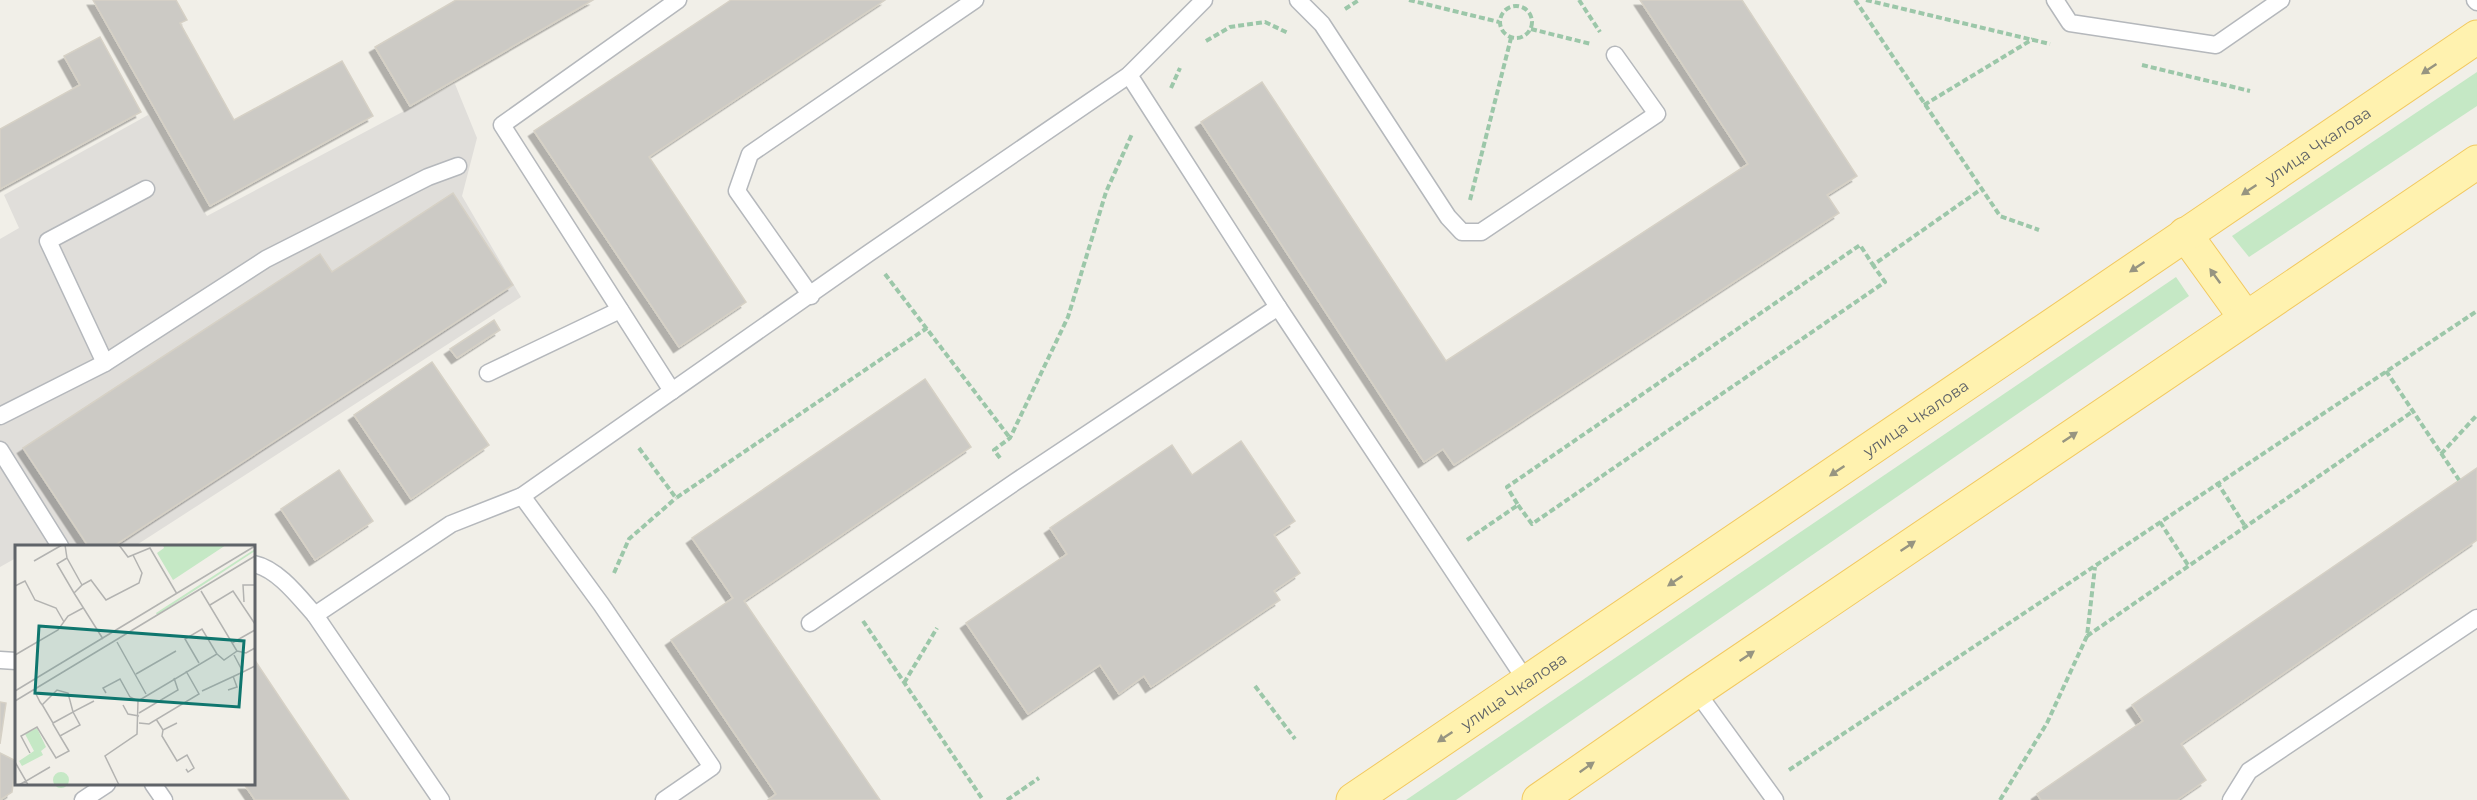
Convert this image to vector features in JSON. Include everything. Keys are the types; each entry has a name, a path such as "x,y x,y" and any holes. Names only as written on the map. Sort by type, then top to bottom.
{"main road":[{"name":"улица Чкалова","path":"1353,800 2477,37"},
{"path":"1539,800 2245,317 2477,162"},
{"path":"2185,234 2245,317"}],"lane":[{"path":"672,391 502,125 678,0"},
{"path":"811,296 737,191 750,154 975,0"},
{"path":"315,615 451,524 522,496 811,296 869,253 1129,75 1204,0"},
{"path":"1298,0 1322,24 1448,217 1462,232 1481,232 1657,114 1613,52"},
{"path":"2055,0 2070,23 2216,45 2281,0"},
{"path":"1129,75 1278,307 1527,682"},
{"path":"0,416 105,363 266,259 428,177 458,166"},
{"path":"105,363 48,241 146,189"},
{"path":"810,624 1015,482 1278,307"},
{"path":"488,373 620,310"},
{"path":"0,450 59,545"},
{"path":"522,496 601,604 712,767 664,800"},
{"path":"255,564 261,566 291,588 315,615 441,800"},
{"path":"2231,800 2248,771 2477,618"},
{"path":"0,660 15,661"},
{"path":"1696,691 1770,793"},
{"path":"83,800 105,785"},
{"path":"154,785 164,800"}],"path":[{"path":"1198,46 1230,27 1265,22 1301,39 1359,0"},
{"path":"1409,0 1499,22"},
{"path":"1519,5 1521,0"},
{"path":"1579,0 1613,52"},
{"path":"1855,0 1980,190 2000,216 2039,230"},
{"path":"1519,5 1530,14 1531,28 1523,37 1511,38 1502,32 1499,22 1505,9 1519,5"},
{"path":"1531,28 1613,52"},
{"path":"1462,232 1511,38"},
{"path":"1924,105 2032,39"},
{"path":"1015,482 994,450 1010,438 1068,317 1106,192 1135,128 1154,114 1167,98 1178,70 1185,62"},
{"path":"1873,265 1980,190"},
{"path":"1860,245 1873,265 1885,282 1532,524 1507,488 1860,245"},
{"path":"869,253 1010,438"},
{"path":"1770,793 2217,482 2477,311"},
{"path":"601,604 629,539 675,498 927,328"},
{"path":"2386,371 2459,480"},
{"path":"2087,636 2412,412"},
{"path":"2441,454 2477,415"},
{"path":"623,426 675,498"},
{"path":"2217,482 2246,526"},
{"path":"1442,557 1518,505"},
{"path":"2160,522 2188,565"},
{"path":"2000,800 2047,723 2087,636 2095,567"},
{"path":"847,598 983,800"},
{"path":"904,683 937,628"},
{"path":"1255,686 1295,739"},
{"path":"1006,800 1038,778"}],"shaded area":[{"path":"455,84 477,138 462,196 521,297 137,545 15,545 15,559 0,567 0,239 19,228 4,195 148,115 207,216"}],"green space":[{"path":"2477,72 2477,106 2249,257 2232,236"},
{"path":"2176,277 2189,296 1456,800 1406,800"}],"building":[{"path":"93,0 176,0 187,20 180,23 234,120 342,61 373,116 210,206"},
{"path":"456,0 593,0 410,106 375,47"},
{"path":"731,0 885,0 649,157 746,302 679,347 534,131"},
{"path":"1640,0 1742,0 1857,176 1827,195 1839,213 1454,465 1443,449 1424,462 1201,122 1262,82 1446,361 1748,164"},
{"path":"100,37 141,112 0,189 0,129 80,85 64,56"},
{"path":"453,193 513,285 116,545 87,545 23,448 320,254 332,272"},
{"path":"494,320 500,330 457,358 450,349"},
{"path":"432,362 489,445 411,499 354,415"},
{"path":"925,379 971,447 744,601 880,800 768,800 776,794 671,640 733,598 692,538"},
{"path":"1241,441 1295,521 1274,535 1300,573 1274,591 1280,600 1151,687 1144,676 1119,694 1100,665 1028,714 966,623 1067,554 1050,528 1172,445 1192,475"},
{"path":"2477,468 2477,540 2181,744 2206,780 2177,800 2041,800 2037,794 2143,721 2132,705"},
{"path":"339,470 373,521 315,560 281,509"},
{"path":"255,660 349,800 255,800 245,785 255,785"},
{"path":"0,702 6,703 0,744"},
{"path":"0,753 15,760 15,769 12,792 0,800"}]}
